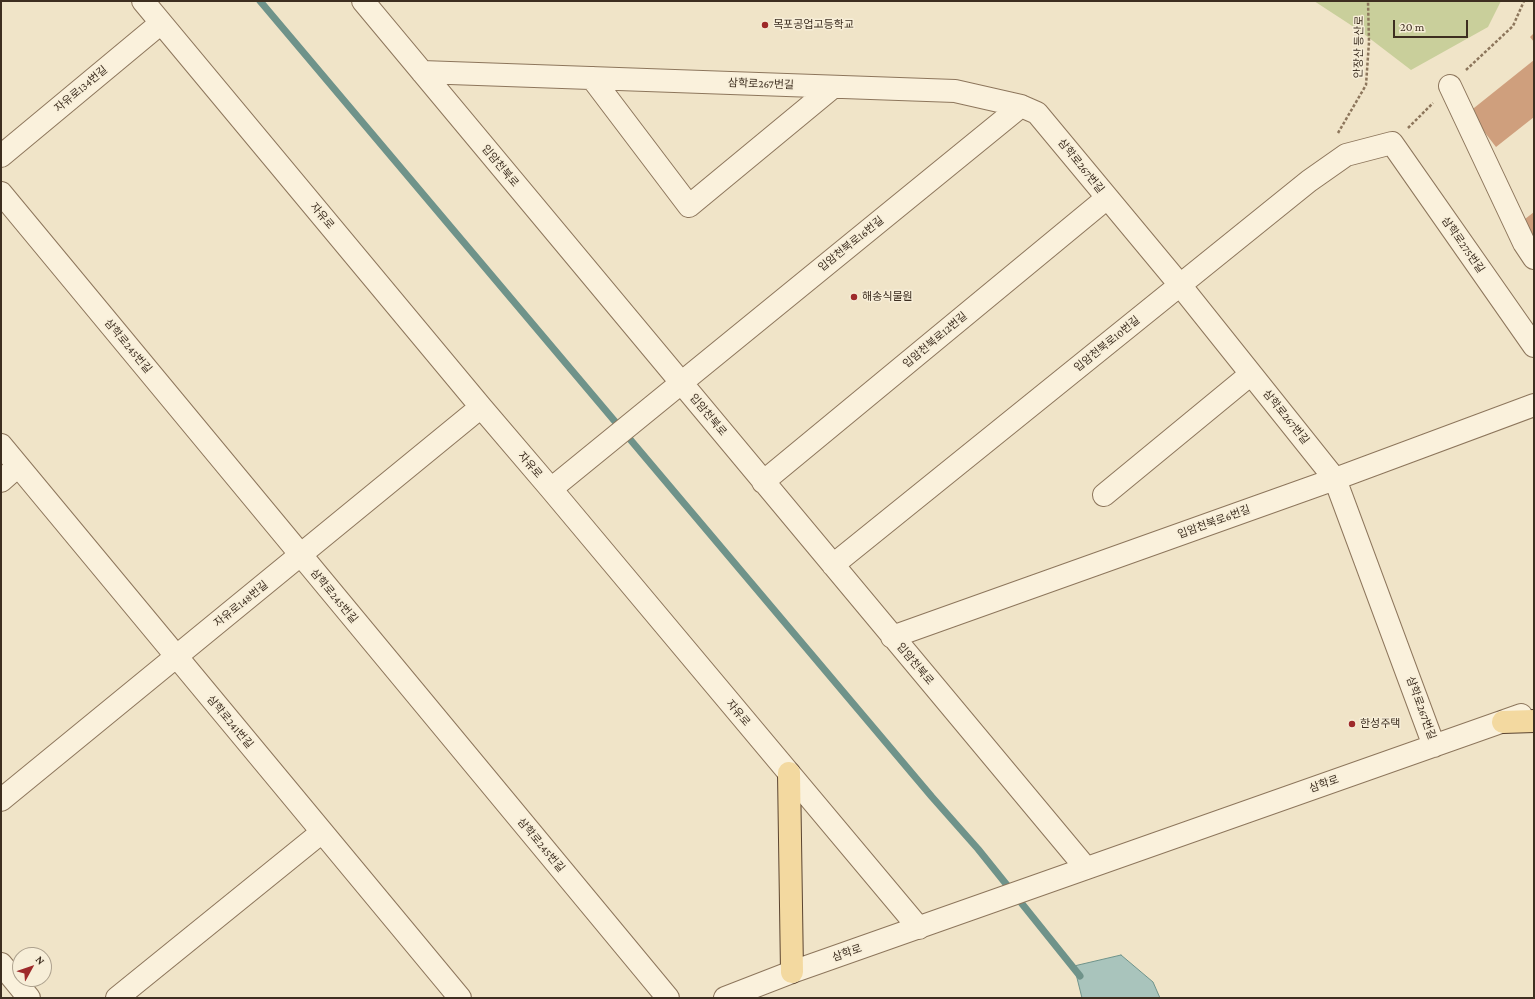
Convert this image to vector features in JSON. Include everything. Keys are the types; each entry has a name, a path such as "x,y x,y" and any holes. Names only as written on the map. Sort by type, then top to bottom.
{"main road":[{"path":"1504,722 1534,721"},
{"path":"789,773 792,972"}],"street":[{"name":"자유로","path":"143,1 918,928"},
{"name":"입암천북로","path":"363,1 1086,868"},
{"name":"자유로134번길","path":"1,156 161,23"},
{"name":"삼학로267번길","path":"422,72 955,91 1021,106 1037,112 1180,286 1335,479 1434,746"},
{"path":"592,78 689,206 833,87"},
{"path":"1450,86 1524,243 1534,258"},
{"name":"입암천북로16번길","path":"551,489 680,382 1021,106"},
{"name":"입암천북로10번길","path":"833,566 1309,181 1346,155 1392,143"},
{"name":"삼학로275번길","path":"1392,143 1534,346"},
{"name":"삼학로245번길","path":"1,193 668,998"},
{"name":"입암천북로12번길","path":"763,482 1107,198"},
{"path":"1104,495 1251,374"},
{"name":"입암천북로6번길","path":"892,637 1335,479 1534,405"},
{"name":"자유로148번길","path":"1,800 481,407"},
{"name":"삼학로241번길","path":"1,445 460,998"},
{"path":"1,481 18,466"},
{"name":"삼학로","path":"725,998 792,972 1504,722 1534,710"},
{"path":"117,998 322,832"},
{"path":"1,964 29,998"}],"path":[{"name":"안장산 등산로","path":"1346,155 1336,135 1366,85 1369,42 1368,1"}],"green space":[{"path":"1314,1 1501,1 1488,27 1411,70 1360,31"}],"water":[{"path":"1121,955 1153,982 1160,998 1082,998 1074,966"}],"building":[{"path":"1534,33 1534,42 1530,37"},
{"path":"1534,60 1534,117 1496,147 1469,112"},
{"path":"1534,212 1534,243 1516,226"}],"waterway":[{"path":"260,1 932,797 978,849 1080,976"}],"place":[{"name":"목포공업고등학교","path":"765,25"},
{"name":"해송식물원","path":"854,297"},
{"name":"한성주택","path":"1352,724"}]}
